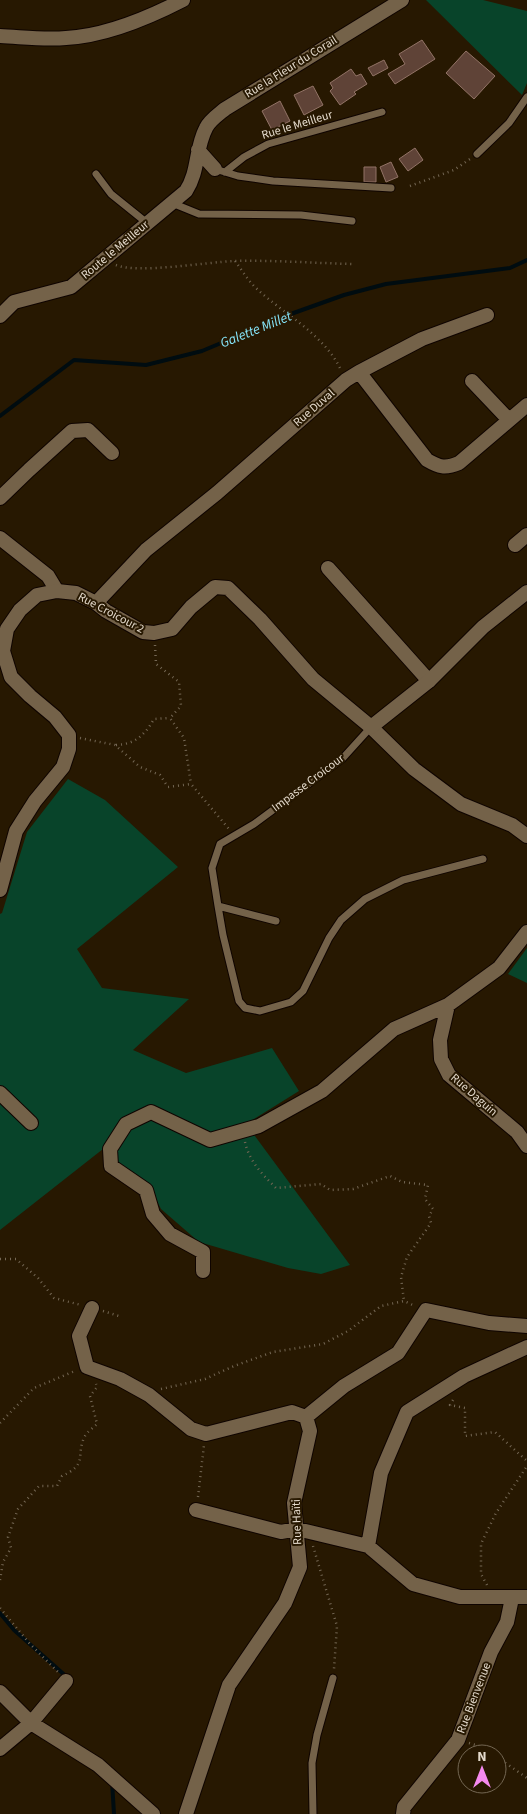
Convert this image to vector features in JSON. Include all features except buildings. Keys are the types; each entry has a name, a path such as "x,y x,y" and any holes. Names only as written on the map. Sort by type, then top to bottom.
{"street":[{"path":"0,36 66,38 97,33 129,24 183,0"},
{"name":"Rue la Fleur du Corail","path":"198,150 206,126 225,109 402,0"},
{"path":"198,150 220,170"},
{"name":"Route le Meilleur","path":"0,316 14,302 70,286 172,203 186,191 193,180 198,150"},
{"name":"Rue Duval","path":"96,602 146,550 218,493 346,380 422,339 487,315"},
{"path":"359,372 427,460 438,466 448,468 459,463 527,405"},
{"path":"472,381 509,420"},
{"path":"0,498 72,431 88,430 112,453"},
{"path":"515,545 527,535"},
{"path":"0,538 48,576 57,591"},
{"path":"328,568 428,682"},
{"name":"Rue Croicour 2","path":"69,735 56,717 30,696 11,676 3,660 7,628 20,610 37,595 57,591 76,593 96,602 106,612 143,632 154,633 172,629 191,607 215,586 228,588 260,618 313,679 371,727"},
{"name":"Impasse Croicour","path":"371,727 428,682 483,627 527,592"},
{"path":"371,727 414,769 461,804 512,825 527,836"},
{"path":"0,890 16,831 35,801 63,767 70,749 69,735"},
{"path":"203,1271 203,1252 170,1234 153,1214 146,1190 111,1166 110,1149 126,1124 151,1112 210,1140 259,1126 322,1091 394,1029 448,1005 499,968 527,932"},
{"name":"Rue Daguin","path":"448,1005 440,1040 441,1059 449,1075 518,1132 527,1146"},
{"path":"0,1093 31,1123"},
{"path":"92,1308 79,1336 92,1368 120,1379 149,1395 191,1429 206,1434 292,1412 306,1417 344,1386 398,1353 426,1310 489,1323 527,1326"},
{"path":"368,1546 381,1473 407,1412 464,1376 527,1347"},
{"name":"Rue Haïti","path":"186,1814 229,1685 286,1603 300,1567 302,1530 294,1503 310,1431 306,1417"},
{"path":"196,1510 281,1532 302,1530 368,1546 413,1584 460,1597 527,1597"},
{"name":"Rue Bienvenue","path":"402,1814 404,1807 458,1740 491,1652 508,1622 512,1598"},
{"path":"0,1749 31,1723 66,1681"},
{"path":"0,1692 31,1723 98,1765 153,1814"}],"lane":[{"path":"477,154 508,123 527,97"},
{"name":"Rue le Meilleur","path":"220,170 268,144 382,112"},
{"path":"220,170 238,176 273,181 391,188"},
{"path":"96,174 111,194 148,223"},
{"path":"172,203 199,214 301,215 352,221"},
{"name":"Impasse Croicour","path":"371,727 342,759 254,824 220,844 212,868 223,935 240,1001 245,1008 260,1011 290,1002 302,991 329,938 341,920 365,899 403,880 483,859"},
{"path":"218,906 276,921"},
{"path":"313,1814 312,1762 317,1735 334,1678"}],"path":[{"path":"410,186 454,170 477,154"},
{"path":"104,260 123,268 161,268 235,261 352,264"},
{"path":"235,261 255,288 303,327 334,356 346,380"},
{"path":"69,735 116,745 130,744 148,729 154,719 170,718 181,706 179,682 156,664 154,633"},
{"path":"170,718 184,738 191,784 235,836"},
{"path":"116,745 140,767 160,775 168,788 191,784"},
{"path":"243,1131 247,1152 259,1172 276,1188 322,1184 330,1190 353,1189 390,1176 402,1182 428,1185 425,1199 433,1209 429,1216 431,1223 407,1257 401,1277 404,1301"},
{"path":"0,1259 16,1259 38,1278 54,1298 122,1317"},
{"path":"149,1395 164,1387 205,1379 273,1352 323,1344 348,1331 381,1306 404,1301 426,1310"},
{"path":"0,1423 34,1388 92,1368 97,1388 90,1396 97,1424 85,1435 78,1466 62,1476 58,1486 39,1486 18,1509 8,1537 11,1548 3,1562 0,1580"},
{"path":"454,1398 450,1405 465,1408 465,1436 495,1432 527,1461"},
{"path":"196,1510 206,1434"},
{"path":"494,1598 481,1574 481,1544 496,1513 527,1466"},
{"path":"302,1530 337,1626 334,1678"},
{"path":"0,1608 30,1644 66,1681"},
{"path":"458,1740 471,1744"},
{"path":"507,1764 527,1778"}],"green space":[{"path":"426,0 483,0 527,11 527,83 522,95"},
{"path":"68,779 105,800 178,867 77,949 102,988 189,999 133,1050 186,1073 272,1048 299,1091 246,1124 350,1265 321,1274 288,1268 199,1242 161,1209 148,1183 117,1162 103,1149 0,1230 0,914 2,913 27,832"},
{"path":"527,948 527,983 508,974"}],"waterway":[{"name":"Galette Millet","path":"0,416 74,360 146,365 202,351 288,315 344,295 386,284 510,268 527,260"},
{"path":"0,1613 14,1630 68,1678"},
{"path":"112,1781 114,1814"}]}
